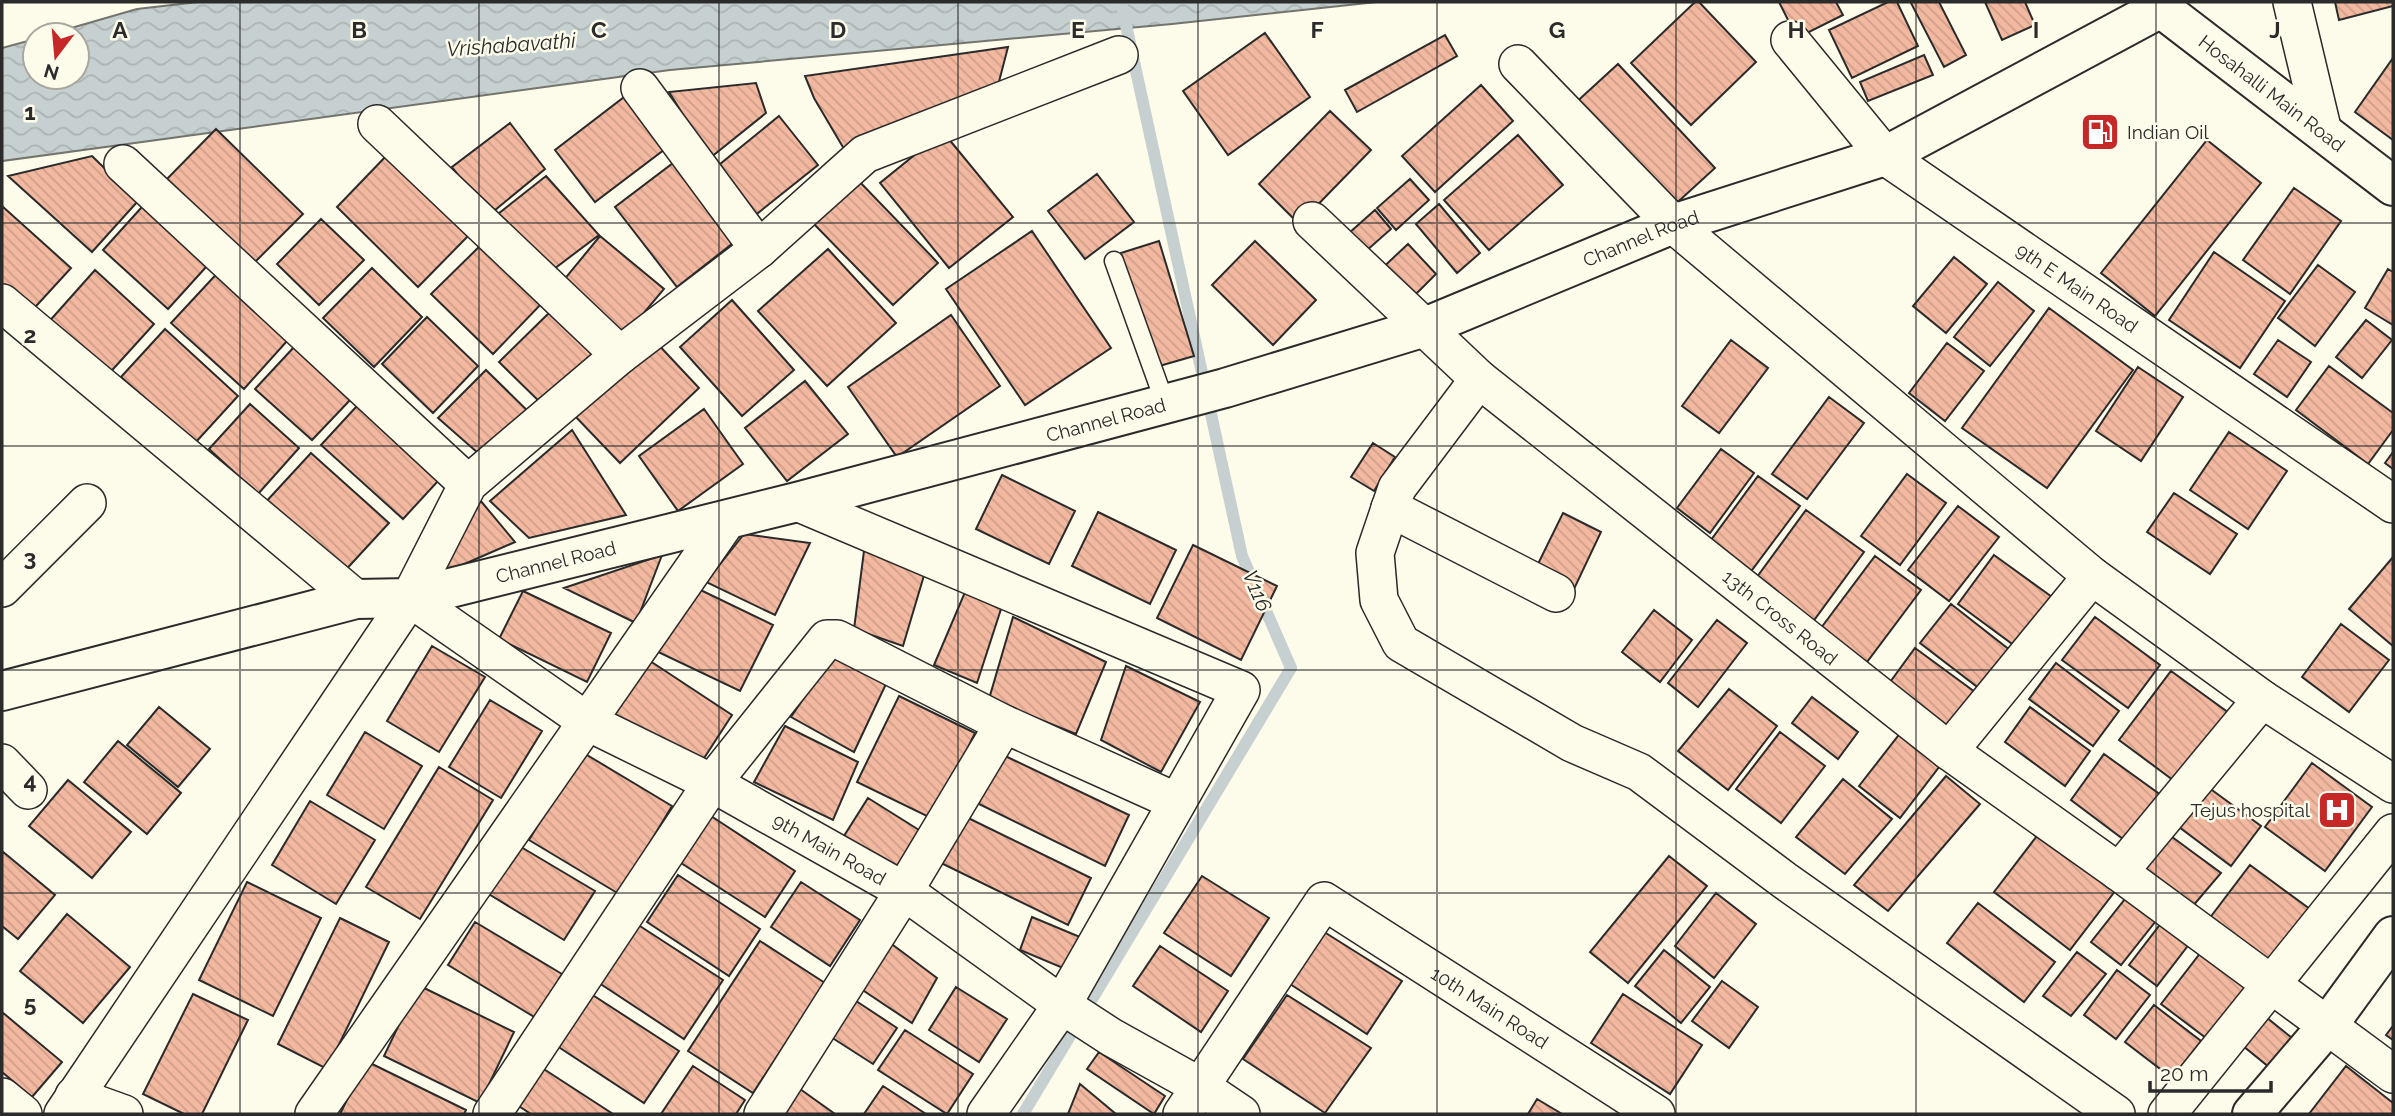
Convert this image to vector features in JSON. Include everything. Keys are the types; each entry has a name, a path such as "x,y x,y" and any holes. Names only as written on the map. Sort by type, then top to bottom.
{"street":[{"path":"2292,2 2323,132"},
{"name":"Hosahalli Main Road","path":"2157,5 2393,186"},
{"name":"Channel Road","path":"2,691 356,598 410,598 797,502 1225,388 1424,327 1673,224 1885,156 2157,5"},
{"name":"9th E Main Road","path":"1790,40 1885,156 2393,504"},
{"path":"124,1114 69,1105 410,598 468,484 620,355 759,250 865,154 1119,55"},
{"path":"1518,64 1673,224 2092,576 2262,699 2393,784"},
{"path":"640,88 759,250"},
{"path":"377,124 620,355"},
{"path":"123,164 468,484"},
{"name":"13th Cross Road","path":"1312,221 1479,379 1949,751 2119,872 2393,1074"},
{"path":"2,303 356,598"},
{"path":"1479,379 1397,488 1375,553 1379,600 1401,643 1572,743 1639,772 1784,880 2116,1114"},
{"path":"797,502 1241,690 1063,1006 986,1114"},
{"path":"2,588 87,503"},
{"path":"1390,508 1556,593"},
{"path":"314,1114 728,519"},
{"path":"1949,751 2092,576"},
{"name":"9th Main Road","path":"410,598 588,722 712,783 904,891 1063,1006 1098,1028 1192,1101 1241,1114"},
{"path":"492,1114 712,783 827,639 837,639 1004,724 1177,802"},
{"path":"2119,872 2262,699"},
{"path":"763,1114 904,891 1004,724"},
{"path":"2,763 28,790"},
{"path":"2167,1114 2393,833"},
{"name":"10th Main Road","path":"1192,1101 1324,901 1656,1114"},
{"path":"2252,1114 2328,1025 2393,936"},
{"path":"2,1097 23,1114"}],"lane":[{"path":"1114,261 1176,400"}],"water":[{"name":"Vrishabavathi","path":"198,2 1377,2 1172,24 670,70 2,161 2,48 21,43 21,91 91,91 91,22 137,9"}],"building":[{"path":"1695,2 1699,2 1756,62 1691,125 1631,63"},
{"path":"1779,2 1836,2 1843,15 1797,38"},
{"path":"1888,2 1897,2 1918,46 1852,78 1829,30"},
{"path":"1939,2 1966,55 1944,67 1911,3"},
{"path":"1985,2 2025,2 2035,25 2002,40"},
{"path":"2335,2 2393,2 2393,6 2339,20"},
{"path":"1265,33 1310,97 1228,155 1183,91"},
{"path":"1445,35 1457,56 1357,112 1345,90"},
{"path":"1008,47 995,97 847,154 814,98 805,76"},
{"path":"1924,55 1933,75 1868,101 1860,82"},
{"path":"2393,58 2393,140 2355,112"},
{"path":"1618,64 1715,168 1669,210 1572,106"},
{"path":"756,83 766,113 710,158 669,92"},
{"path":"1481,85 1513,121 1435,192 1402,156"},
{"path":"632,91 673,143 595,202 555,150"},
{"path":"1330,111 1371,150 1299,224 1259,184"},
{"path":"779,116 818,165 753,217 714,169"},
{"path":"510,123 545,169 489,215 452,167"},
{"path":"216,129 303,214 252,265 166,180"},
{"path":"943,132 1013,217 949,268 880,183"},
{"path":"1518,135 1563,185 1489,250 1444,200"},
{"path":"2207,140 2261,183 2155,316 2101,273"},
{"path":"389,153 471,233 418,287 337,207"},
{"path":"92,156 138,201 92,252 8,176"},
{"path":"681,157 742,236 677,287 615,207"},
{"path":"1097,174 1134,222 1085,259 1048,211"},
{"path":"546,176 599,235 546,275 498,214"},
{"path":"855,177 938,263 893,305 810,220"},
{"path":"1410,179 1429,200 1396,230 1377,208"},
{"path":"2294,188 2341,221 2290,294 2243,260"},
{"path":"151,197 216,256 168,309 103,250"},
{"path":"1439,204 1480,253 1457,273 1416,224"},
{"path":"2,206 71,268 27,316 2,293"},
{"path":"1375,210 1391,229 1357,259 1340,241"},
{"path":"321,219 364,260 319,305 277,264"},
{"path":"1032,231 1111,348 1025,405 946,289"},
{"path":"600,236 664,289 622,339 558,287"},
{"path":"485,241 545,300 493,354 431,294"},
{"path":"1159,241 1194,356 1156,367 1121,253"},
{"path":"1255,241 1316,300 1273,345 1212,285"},
{"path":"1408,244 1436,274 1406,304 1377,273"},
{"path":"828,249 896,323 827,386 758,311"},
{"path":"2214,252 2285,301 2240,368 2169,320"},
{"path":"1954,257 1987,284 1946,333 1913,306"},
{"path":"2318,265 2355,292 2315,346 2278,318"},
{"path":"224,266 296,331 244,389 171,323"},
{"path":"372,268 422,317 374,367 323,318"},
{"path":"2388,269 2393,272 2393,325 2365,308"},
{"path":"95,270 154,324 105,378 46,325"},
{"path":"1998,282 2034,311 1990,366 1954,337"},
{"path":"732,300 794,370 742,416 680,347"},
{"path":"2049,308 2133,370 2047,488 1962,428"},
{"path":"551,311 597,355 545,407 499,362"},
{"path":"951,315 1000,386 897,457 848,387"},
{"path":"427,317 478,366 433,413 382,364"},
{"path":"2366,320 2392,340 2362,378 2336,357"},
{"path":"165,329 238,396 195,443 121,377"},
{"path":"654,340 699,388 620,463 574,415"},
{"path":"1731,340 1768,368 1719,433 1682,406"},
{"path":"2278,340 2311,362 2287,397 2254,374"},
{"path":"1947,343 1984,371 1945,421 1909,393"},
{"path":"295,346 352,398 312,440 255,389"},
{"path":"2329,366 2393,413 2393,430 2368,464 2296,410"},
{"path":"2138,367 2183,397 2141,461 2096,431"},
{"path":"486,370 534,417 478,453 438,418"},
{"path":"805,381 848,434 787,481 745,428"},
{"path":"368,394 450,468 403,519 321,445"},
{"path":"1829,397 1864,423 1807,499 1772,474"},
{"path":"250,404 299,448 258,494 209,449"},
{"path":"704,409 743,464 678,511 639,456"},
{"path":"572,430 626,515 529,538 490,501"},
{"path":"2229,432 2287,471 2248,529 2190,490"},
{"path":"1373,443 1395,457 1374,491 1351,477"},
{"path":"1721,449 1754,473 1710,533 1677,508"},
{"path":"2393,452 2393,469 2385,463"},
{"path":"311,453 389,523 341,575 263,505"},
{"path":"1907,474 1946,503 1900,565 1861,536"},
{"path":"1002,475 1075,511 1049,564 976,529"},
{"path":"1758,476 1800,506 1749,574 1708,544"},
{"path":"2174,493 2237,534 2210,574 2147,532"},
{"path":"480,500 515,542 446,572 441,550"},
{"path":"1958,506 1999,537 1949,601 1908,570"},
{"path":"1806,510 1864,552 1812,623 1754,581"},
{"path":"1098,512 1176,550 1150,604 1072,566"},
{"path":"1563,513 1601,532 1574,589 1535,570"},
{"path":"744,534 810,543 775,615 706,582"},
{"path":"865,543 925,572 903,646 854,629"},
{"path":"1193,545 1277,586 1241,660 1157,618"},
{"path":"662,555 636,623 564,588"},
{"path":"1994,555 2052,597 2015,646 1958,604"},
{"path":"1875,556 1921,590 1864,666 1818,632"},
{"path":"2393,557 2393,646 2349,609"},
{"path":"686,583 773,625 740,691 654,650"},
{"path":"523,591 611,633 587,682 499,639"},
{"path":"965,592 1001,609 977,683 934,665"},
{"path":"1951,604 2011,651 1980,689 1920,643"},
{"path":"1654,610 1692,640 1660,682 1622,652"},
{"path":"1013,617 1106,662 1076,734 989,699"},
{"path":"2095,617 2160,665 2128,708 2062,660"},
{"path":"1717,620 1747,643 1698,707 1668,683"},
{"path":"2341,624 2389,660 2349,712 2302,677"},
{"path":"432,646 485,677 439,752 387,721"},
{"path":"1915,648 1979,695 1948,736 1885,689"},
{"path":"641,655 732,715 697,769 606,710"},
{"path":"833,655 886,684 854,752 791,717"},
{"path":"2056,663 2119,711 2093,746 2029,699"},
{"path":"1126,666 1200,702 1161,772 1101,740"},
{"path":"2171,671 2229,713 2177,783 2119,740"},
{"path":"1729,689 1777,726 1728,790 1678,751"},
{"path":"899,696 975,733 933,819 857,782"},
{"path":"1812,697 1858,732 1838,759 1792,723"},
{"path":"490,700 542,731 501,798 449,767"},
{"path":"159,707 210,749 178,787 127,745"},
{"path":"2030,707 2090,751 2065,786 2005,742"},
{"path":"785,726 858,762 833,820 754,782"},
{"path":"1905,727 1946,758 1900,818 1859,786"},
{"path":"365,732 422,766 384,829 327,795"},
{"path":"1780,732 1825,766 1781,823 1736,789"},
{"path":"118,741 181,793 147,834 84,782"},
{"path":"582,752 672,806 619,894 529,840"},
{"path":"1001,754 1129,815 1105,866 977,803"},
{"path":"2104,754 2165,798 2131,845 2071,800"},
{"path":"2312,763 2372,807 2325,871 2265,827"},
{"path":"439,767 493,800 420,919 366,887"},
{"path":"1946,776 1980,804 1888,911 1854,885"},
{"path":"1843,779 1892,819 1845,874 1796,837"},
{"path":"68,780 131,832 92,878 29,826"},
{"path":"2201,782 2261,826 2231,866 2171,821"},
{"path":"868,798 919,830 896,868 844,836"},
{"path":"310,801 375,840 336,904 272,865"},
{"path":"960,814 1091,878 1068,925 937,861"},
{"path":"711,816 795,871 765,917 681,863"},
{"path":"2043,828 2119,886 2070,950 1994,892"},
{"path":"2168,834 2221,873 2192,907 2142,868"},
{"path":"516,844 595,891 564,940 487,893"},
{"path":"2,851 55,895 18,939 2,926"},
{"path":"1669,856 1707,886 1628,983 1590,952"},
{"path":"2250,865 2314,912 2274,966 2209,919"},
{"path":"678,875 760,929 729,976 647,922"},
{"path":"1202,876 1269,918 1231,976 1164,933"},
{"path":"247,882 321,918 273,1016 199,980"},
{"path":"801,882 860,920 830,966 771,927"},
{"path":"1716,893 1756,924 1714,978 1675,946"},
{"path":"2129,894 2159,917 2121,965 2091,942"},
{"path":"1978,903 2055,962 2024,1002 1947,943"},
{"path":"67,914 130,967 83,1023 20,971"},
{"path":"626,917 723,980 684,1039 587,975"},
{"path":"1032,917 1080,937 1063,968 1020,950"},
{"path":"340,918 389,942 327,1069 278,1044"},
{"path":"475,922 562,974 536,1018 448,965"},
{"path":"2162,922 2190,943 2157,986 2129,965"},
{"path":"1321,930 1402,981 1367,1034 1290,984"},
{"path":"885,939 937,978 912,1023 855,985"},
{"path":"760,941 825,983 753,1093 688,1051"},
{"path":"1160,946 1228,991 1201,1032 1133,986"},
{"path":"2205,947 2254,985 2210,1041 2161,1004"},
{"path":"1664,950 1710,987 1681,1023 1635,986"},
{"path":"2077,952 2106,974 2071,1016 2043,996"},
{"path":"2117,970 2150,995 2116,1039 2084,1015"},
{"path":"1722,981 1758,1007 1729,1048 1692,1021"},
{"path":"418,985 514,1032 480,1103 384,1056"},
{"path":"956,987 1007,1019 979,1062 929,1030"},
{"path":"588,992 679,1051 644,1103 554,1044"},
{"path":"844,993 897,1028 873,1064 820,1030"},
{"path":"193,994 248,1020 202,1114 184,1114 143,1094"},
{"path":"1623,994 1702,1045 1670,1094 1591,1043"},
{"path":"1287,995 1371,1048 1325,1113 1243,1059"},
{"path":"2154,1005 2201,1041 2172,1078 2125,1042"},
{"path":"2,1012 62,1062 32,1097 2,1072"},
{"path":"2261,1013 2292,1038 2269,1067 2237,1041"},
{"path":"2393,1026 2393,1040 2386,1035"},
{"path":"905,1030 973,1074 947,1114 878,1070"},
{"path":"1099,1052 1165,1096 1154,1114 1087,1069"},
{"path":"366,1061 466,1110 464,1114 340,1114"},
{"path":"536,1064 613,1114 531,1114 511,1101"},
{"path":"693,1066 745,1100 736,1114 661,1114"},
{"path":"2346,1066 2393,1103 2393,1114 2309,1114"},
{"path":"793,1084 835,1114 771,1114"},
{"path":"1080,1084 1116,1114 1068,1114"},
{"path":"883,1086 926,1114 864,1114"},
{"path":"1537,1099 1562,1114 1528,1114"}],"waterway":[{"name":"V116","path":"1023,1114 1291,668 1242,556 1121,2"}],"place":[{"name":"Indian Oil","path":"2100,132"},
{"name":"Tejus hospital","path":"2337,810"}]}
